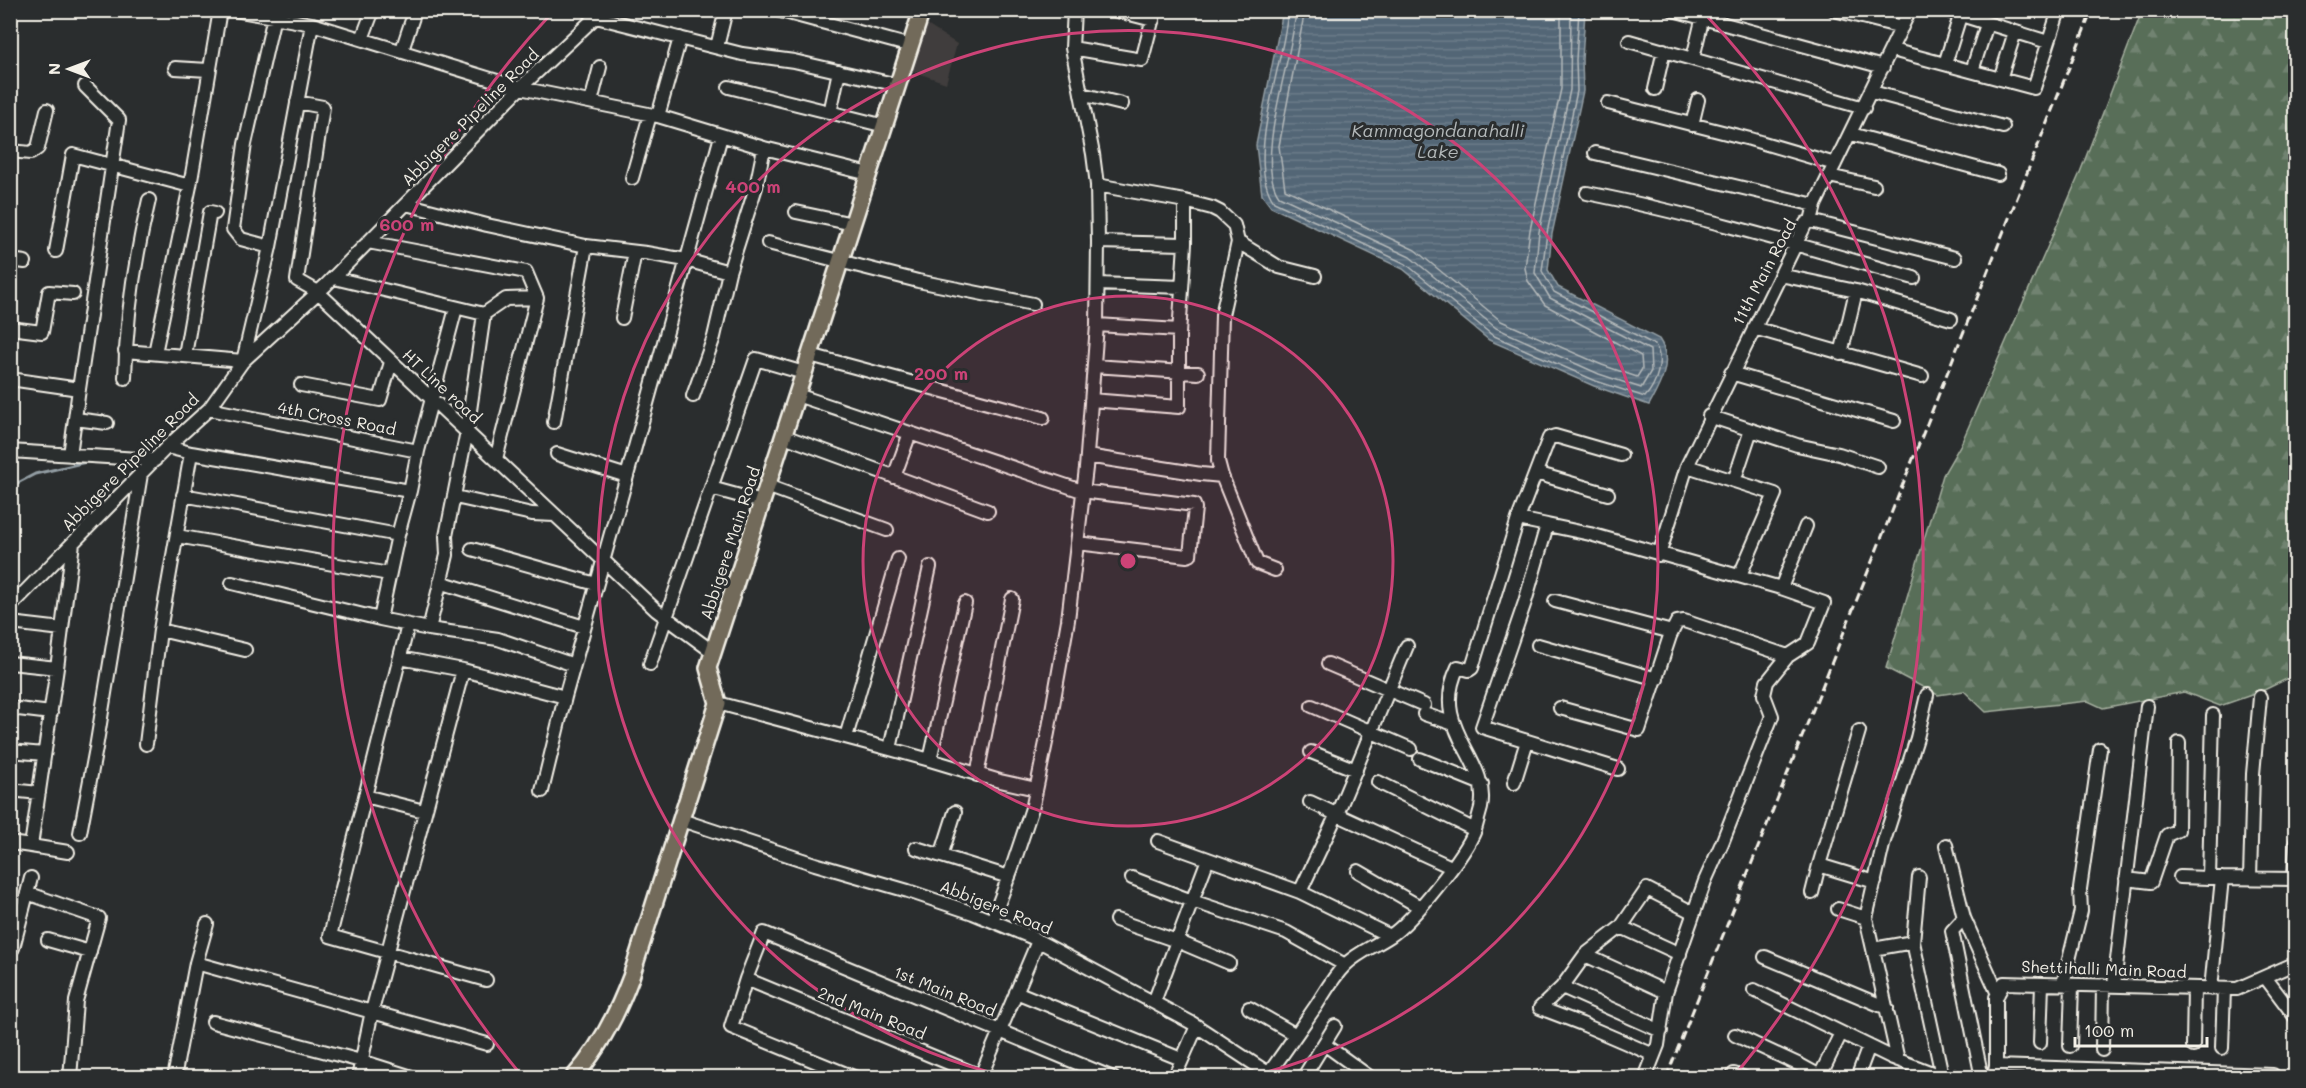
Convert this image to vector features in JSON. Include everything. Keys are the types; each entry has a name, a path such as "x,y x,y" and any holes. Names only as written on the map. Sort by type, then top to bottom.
{"main road":[{"name":"Abbigere Main Road","path":"718,703 708,668 922,10"},
{"path":"573,1077 582,1068 620,1008 632,977 718,703"}],"street":[{"path":"155,353 190,186 220,10"},
{"path":"234,10 274,15 312,24 520,88 654,116 764,148 869,174"},
{"path":"362,39 372,10"},
{"path":"717,47 726,10"},
{"path":"777,10 911,46"},
{"path":"992,921 1009,877 1036,789 1066,630 1087,456 1097,325 1097,185 1072,48 1074,10"},
{"path":"1072,48 1142,60 1154,15 1114,10"},
{"path":"1673,10 1703,14 1883,67"},
{"path":"1834,10 1902,27"},
{"name":"11th Main Road","path":"1659,555 1686,466 1709,416 1796,243 1806,224 1811,221 1815,206 1829,176 1872,92 1910,10"},
{"path":"1946,10 2048,42"},
{"path":"1892,50 2034,88 2060,10"},
{"path":"402,50 415,11"},
{"path":"600,14 742,54 794,61 898,85"},
{"name":"Abbigere Pipeline Road","path":"10,607 167,447 209,410 243,361 334,278 520,88 600,14"},
{"path":"1693,58 1703,14"},
{"path":"270,247 241,239 233,230 244,144 274,15"},
{"path":"1945,64 1960,16"},
{"path":"125,351 243,361 270,247 312,24"},
{"path":"1972,71 1987,24"},
{"path":"2000,79 2015,32"},
{"path":"632,178 680,38"},
{"path":"1629,40 1864,108"},
{"path":"1655,89 1664,50"},
{"path":"591,102 600,67"},
{"path":"175,68 208,70"},
{"path":"830,113 839,71"},
{"path":"70,455 119,120 85,86"},
{"path":"729,87 885,126"},
{"path":"1872,92 2003,127"},
{"path":"1081,94 1122,104"},
{"path":"1692,124 1698,99"},
{"name":"HT Line road","path":"297,102 323,107 297,280 318,292 664,617 713,652"},
{"path":"1608,103 1835,164"},
{"path":"10,151 31,153 38,148 46,110"},
{"path":"1851,134 1998,174"},
{"path":"542,791 573,664 721,136"},
{"path":"693,396 714,337 729,272 756,187 764,148"},
{"path":"1595,153 1815,206"},
{"path":"56,251 73,155 190,186"},
{"path":"1829,176 1874,186"},
{"path":"1097,185 1185,201 1220,212 1234,225 1238,242 1222,315 1218,461 1257,563 1275,570"},
{"path":"1587,193 1659,207 1796,243 1914,278"},
{"path":"125,378 125,351 140,238 149,200"},
{"path":"1091,400 1179,407 1179,330 1185,244 1185,201"},
{"path":"406,204 487,225 586,246 686,260 729,272"},
{"path":"184,355 210,212 215,213"},
{"path":"796,212 853,224"},
{"path":"1811,221 1955,258"},
{"path":"368,242 526,272 537,298 496,459"},
{"path":"1098,242 1185,244"},
{"path":"1238,242 1279,267 1315,276"},
{"path":"768,243 918,281 1033,304"},
{"path":"554,422 586,246"},
{"path":"622,318 635,252"},
{"path":"10,260 26,262"},
{"path":"1780,275 1856,291 1951,319"},
{"path":"334,278 484,314 507,299 537,298"},
{"path":"1098,284 1182,287"},
{"path":"1841,354 1856,291"},
{"path":"10,328 42,332 49,292 73,294"},
{"path":"380,619 418,451 456,308"},
{"path":"429,629 447,555 446,536 467,432 484,314"},
{"path":"1097,325 1179,330"},
{"path":"1754,328 1922,376"},
{"path":"810,356 1043,418"},
{"path":"650,664 664,617 756,359 804,373"},
{"path":"301,385 380,400 392,362"},
{"path":"1094,366 1198,373"},
{"path":"1731,373 1894,421"},
{"path":"10,379 79,389"},
{"path":"797,394 1082,491 1194,505 1195,508 1190,555 1187,556 1077,543"},
{"name":"4th Cross Road","path":"209,410 418,451"},
{"path":"1709,416 1878,467"},
{"path":"75,419 107,423"},
{"path":"1734,481 1751,430"},
{"path":"894,477 910,434"},
{"path":"784,436 988,511"},
{"path":"1272,1075 1296,1035 1345,965 1366,948 1390,936 1408,921 1451,867 1475,830 1481,806 1482,784 1454,724 1449,704 1452,680 1464,668 1472,668 1518,519 1551,436 1621,456"},
{"path":"167,447 410,491"},
{"path":"10,450 155,460"},
{"path":"146,744 160,630 191,453"},
{"path":"557,454 627,476"},
{"path":"1087,456 1222,476"},
{"path":"1686,466 1775,494 1740,575"},
{"path":"1536,473 1608,494"},
{"path":"80,833 141,474"},
{"path":"767,486 887,530"},
{"path":"711,488 762,502"},
{"path":"183,495 398,535"},
{"path":"455,497 532,514 555,515"},
{"path":"1518,519 1590,534 1659,555 1740,575 1824,603 1808,643 1788,656 1767,682 1764,695 1772,716 1705,881 1666,992 1661,1031 1645,1077"},
{"path":"1547,525 1525,602 1482,727 1618,769"},
{"path":"1781,588 1806,526"},
{"path":"177,536 389,574"},
{"path":"31,846 51,713 72,543"},
{"path":"472,549 596,584"},
{"path":"846,737 898,560"},
{"path":"890,749 930,567"},
{"path":"440,582 584,627"},
{"path":"232,583 408,625 498,639 573,664"},
{"path":"977,775 1012,599"},
{"path":"1555,602 1672,632"},
{"path":"930,760 965,603"},
{"path":"1560,708 1640,730 1677,622 1684,621 1788,656"},
{"path":"11,623 62,629"},
{"path":"408,625 330,936 486,980"},
{"path":"160,630 244,650"},
{"path":"1538,645 1657,679"},
{"path":"1300,892 1337,814 1407,646"},
{"path":"400,658 463,670 565,697"},
{"path":"10,663 57,668"},
{"path":"1328,664 1389,690 1454,724"},
{"path":"358,1077 372,1011 463,670"},
{"path":"1898,1060 1866,918 1884,841 1917,738 1927,695"},
{"path":"2250,878 2253,774 2260,697"},
{"path":"718,703 930,760 977,775 1036,789"},
{"path":"1312,705 1411,748"},
{"path":"2102,1050 2108,985 2126,879 2148,706"},
{"path":"10,708 51,713"},
{"path":"2214,715 2213,796 2217,989 2222,1048"},
{"path":"1812,892 1858,731"},
{"path":"1514,783 1527,741"},
{"path":"2126,879 2151,882 2167,835 2178,830 2179,743"},
{"path":"2070,1046 2067,984 2081,910 2080,889 2100,749"},
{"path":"10,750 45,754"},
{"path":"1311,752 1356,770"},
{"path":"1420,759 1482,784"},
{"path":"1378,782 1475,830"},
{"path":"10,790 39,793"},
{"path":"365,796 424,811"},
{"path":"1310,802 1451,867"},
{"path":"941,856 955,812"},
{"name":"Abbigere Road","path":"681,820 815,864 908,891 992,921 1038,941 1154,1002 1197,1026 1272,1075"},
{"path":"1158,841 1300,892 1390,936"},
{"path":"2180,877 2294,879 2295,842"},
{"path":"10,843 68,852"},
{"path":"1946,845 1964,918 1998,994 1996,997 1995,1072 2273,1075"},
{"path":"916,848 1009,877"},
{"path":"1154,1002 1208,859"},
{"path":"1819,865 1875,882"},
{"path":"1358,871 1420,907"},
{"path":"1919,877 1913,942 1942,1075"},
{"path":"10,950 13,948 31,878"},
{"path":"1132,878 1192,901 1286,932 1345,965"},
{"path":"1653,1057 1647,1052 1592,1028 1540,1008 1562,987 1585,955 1621,927 1647,889 1694,913"},
{"path":"27,893 99,918 76,1001 70,1077"},
{"path":"1838,909 1866,918"},
{"path":"1964,918 1952,931 1982,1077"},
{"path":"1116,920 1177,941 1229,963"},
{"path":"174,1077 196,963 207,924"},
{"path":"1621,927 1680,954"},
{"name":"1st Main Road","path":"746,979 764,933 1113,1077"},
{"path":"48,940 90,952"},
{"path":"982,1077 1038,941"},
{"path":"1873,949 1913,942"},
{"path":"1585,955 1666,992"},
{"path":"1765,957 1887,1008"},
{"path":"196,963 487,1044"},
{"name":"Shettihalli Main Road","path":"1998,994 2004,983 2237,989 2295,963"},
{"path":"2265,976 2295,1018"},
{"path":"746,979 731,1027 856,1077"},
{"name":"2nd Main Road","path":"746,979 982,1077"},
{"path":"2040,1043 2042,984"},
{"path":"1562,987 1661,1031"},
{"path":"2193,1046 2194,988"},
{"path":"1754,990 1898,1060 1942,1075 1964,1077"},
{"path":"1016,992 1181,1059"},
{"path":"1249,1008 1296,1035"},
{"path":"213,1022 415,1077"},
{"path":"1174,1077 1197,1026"},
{"path":"1303,1077 1335,1026"},
{"path":"1735,1035 1800,1065 1820,1077 1841,1033"},
{"path":"1324,1044 1371,1077"},
{"path":"1857,1077 1869,1046"}],"shaded area":[{"path":"919,20 957,44 946,83 904,68"}],"green space":[{"path":"2142,11 2295,11 2295,675 2260,692 2220,706 2184,692 2103,708 2088,701 1986,712 1964,691 1938,695 1886,668 1943,475 1961,444 2079,175"}],"water":[{"name":"Kammagondanahalli Lake","path":"1283,11 1585,11 1583,91 1552,234 1548,270 1558,287 1659,339 1665,356 1664,373 1649,405 1594,386 1489,340 1403,269 1271,207 1262,195 1256,145"}],"waterway":[{"path":"10,487 35,474 86,462"}],"railway":[{"path":"1666,1078 2092,10"}]}
